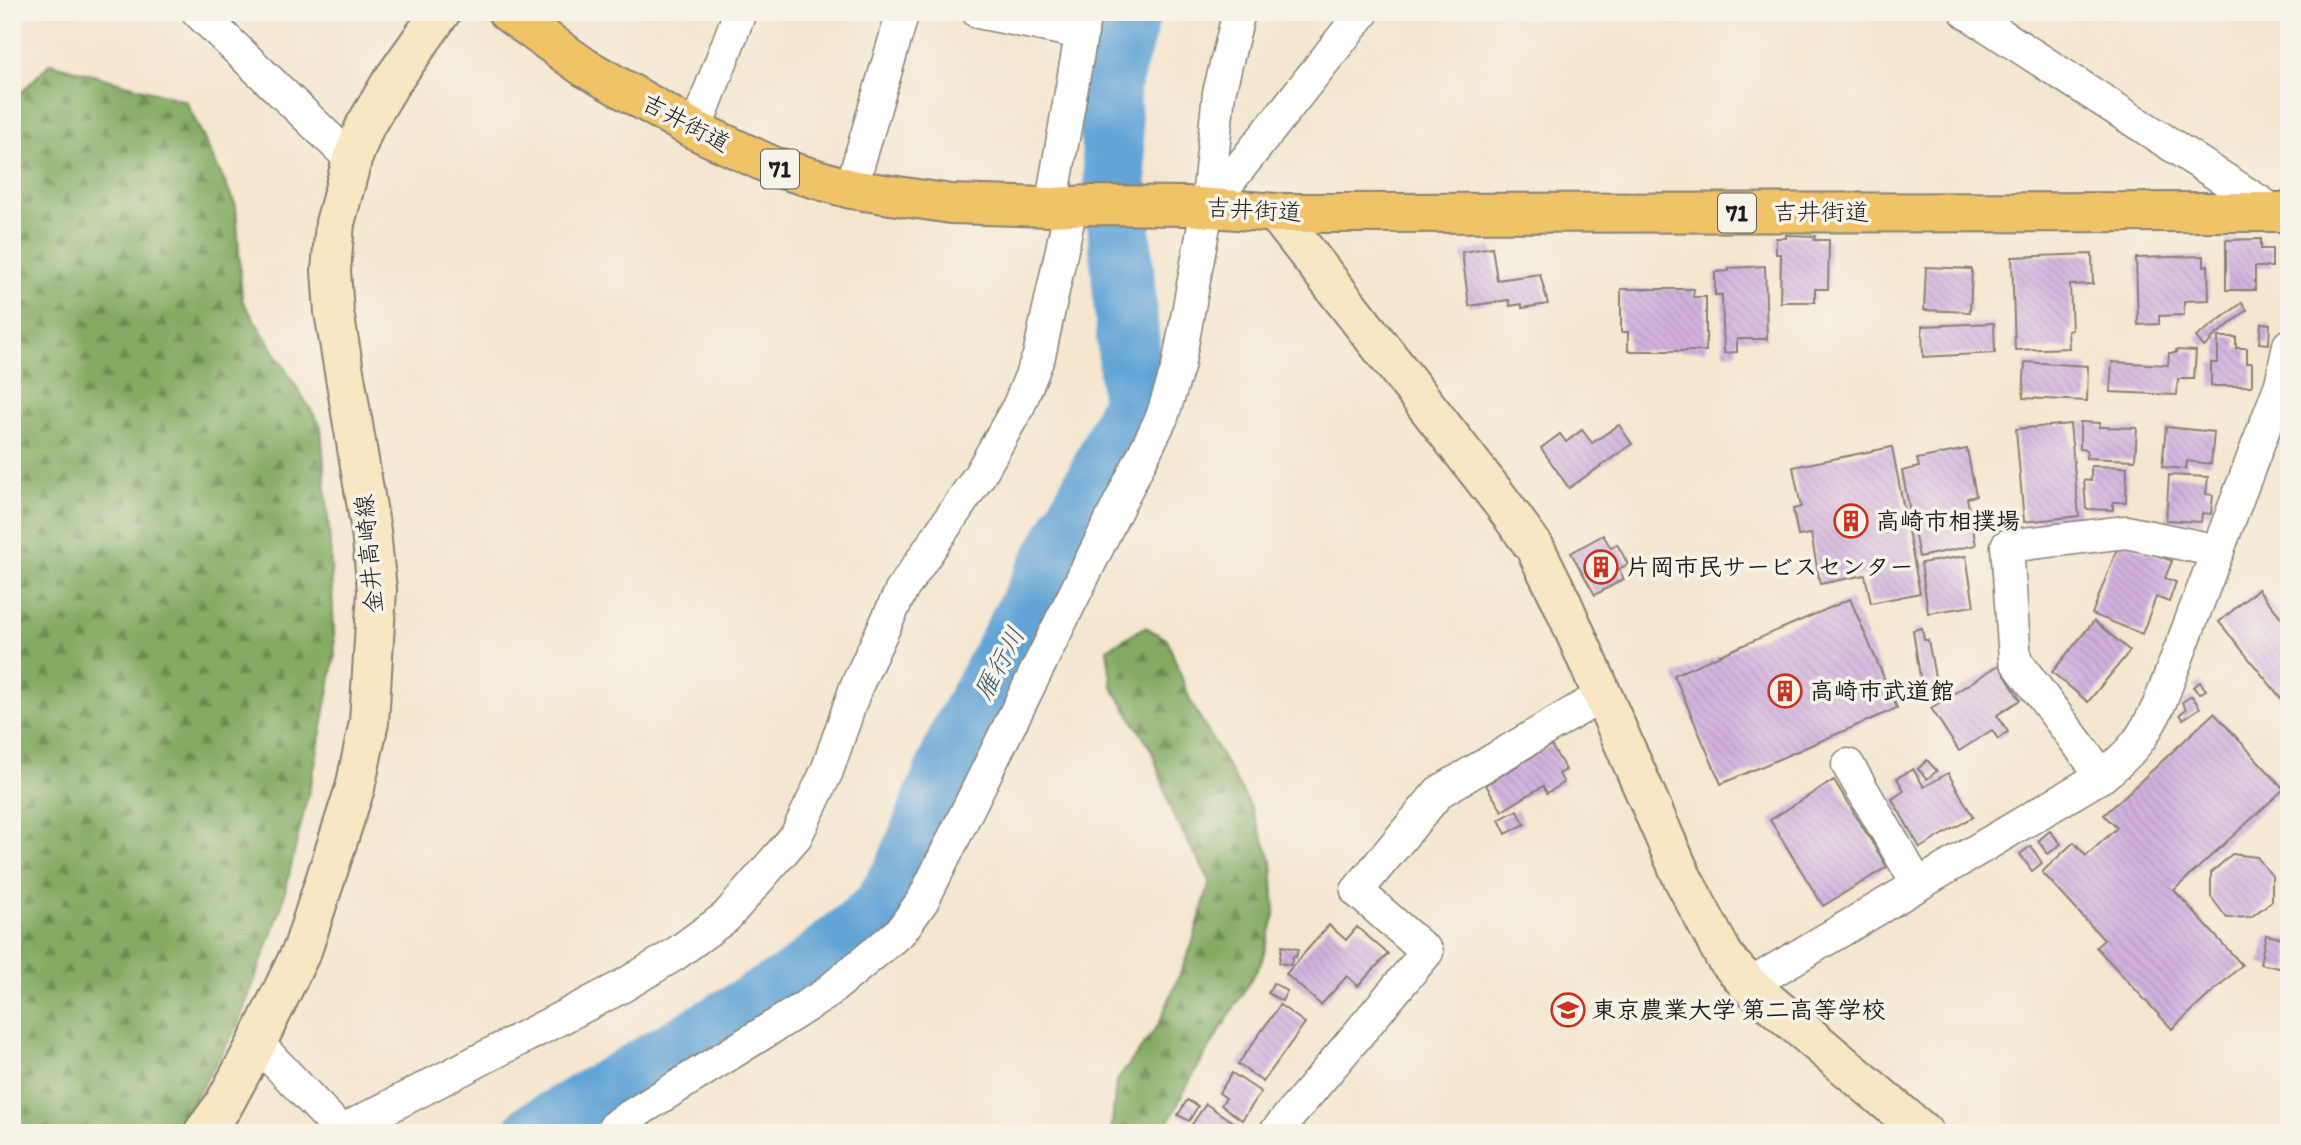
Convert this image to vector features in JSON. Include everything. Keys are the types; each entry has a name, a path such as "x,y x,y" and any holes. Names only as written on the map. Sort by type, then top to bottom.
{"main road":[{"name":"金井高崎線","path":"203,1133 223,1106 303,948 355,788 369,722 377,590 371,531 334,312 331,271 335,223 352,160 365,126 390,84 441,12"},
{"name":"吉井街道","path":"507,12 584,67 695,130 775,167 851,189 951,204 1071,206"},
{"name":"71","path":"1071,206 1196,208"},
{"name":"吉井街道","path":"1196,208 1276,213 2282,212"},
{"path":"1276,213 1535,548 1560,598 1682,877 1724,956 1749,985 1924,1133"}],"street":[{"path":"198,12 352,160"},
{"path":"695,130 740,12"},
{"path":"851,189 903,12"},
{"path":"257,1043 343,1132 621,987 674,955 726,917 796,836 827,772 856,687 901,591 979,476 1019,405 1039,356 1071,206 1083,23 978,12"},
{"path":"611,1133 616,1125 824,995 901,931 923,900 1162,417 1178,367 1196,208 1219,93 1239,12"},
{"path":"1196,208 1363,12"},
{"path":"1966,12 2282,212"},
{"path":"1749,985 2102,776 2124,760 2143,736 2159,705 2281,384 2289,345"},
{"path":"2102,776 2015,660 2007,546 2126,532 2218,551"},
{"path":"1275,1133 1427,951 1357,891 1439,792 1603,695"},
{"path":"1848,765 1917,885"}],"green space":[{"path":"50,63 186,101 236,206 242,300 321,426 335,656 315,765 281,909 237,1027 175,1133 12,1133 12,102"},
{"path":"1145,627 1167,639 1191,702 1250,806 1272,861 1275,915 1261,963 1189,1082 1163,1133 1111,1133 1116,1082 1159,1024 1192,945 1210,881 1173,815 1152,751 1112,687 1107,649"}],"building":[{"path":"1786,235 1815,236 1814,240 1829,240 1828,289 1815,289 1815,302 1780,302 1781,254 1776,254 1776,238 1786,238"},
{"path":"2261,239 2261,249 2272,249 2272,267 2255,267 2255,290 2226,290 2226,240"},
{"path":"1492,247 1497,280 1540,274 1548,304 1522,308 1522,304 1510,306 1509,300 1469,306 1462,252"},
{"path":"2092,254 2093,284 2070,285 2072,330 2068,331 2069,348 2015,350 2012,257"},
{"path":"2204,256 2204,266 2208,265 2209,300 2184,301 2184,315 2159,316 2159,324 2138,325 2136,258"},
{"path":"1765,266 1767,339 1737,339 1737,352 1724,353 1722,295 1715,295 1715,272 1729,271 1729,268"},
{"path":"1926,267 1972,269 1970,312 1924,310"},
{"path":"1621,289 1694,289 1693,297 1706,297 1706,351 1628,351 1628,332 1621,332"},
{"path":"2242,303 2247,310 2204,347 2196,337"},
{"path":"1994,323 1995,353 1923,357 1922,326"},
{"path":"2261,323 2270,324 2269,344 2259,343"},
{"path":"2218,337 2236,337 2236,348 2247,348 2247,363 2252,363 2252,386 2211,386 2211,363 2218,363"},
{"path":"2176,350 2196,351 2194,379 2178,379 2177,395 2110,392 2112,362 2168,365 2169,353 2176,353"},
{"path":"2025,362 2088,366 2087,401 2023,398"},
{"path":"2080,422 2100,423 2099,427 2137,428 2135,460 2086,458 2087,450 2080,449"},
{"path":"2070,424 2079,516 2024,522 2016,429"},
{"path":"1619,425 1632,444 1569,488 1541,448 1560,434 1566,442 1582,430 1592,443"},
{"path":"2166,427 2214,432 2211,464 2187,461 2186,469 2162,467"},
{"name":"高崎市相撲場","path":"1892,447 1920,593 1871,603 1865,575 1820,584 1811,534 1798,536 1793,509 1801,507 1793,467"},
{"path":"1967,449 1976,496 1967,498 1976,545 1919,557 1902,471 1919,467 1917,459"},
{"path":"2091,466 2127,467 2126,502 2113,502 2113,510 2086,509 2084,480 2091,481"},
{"path":"2169,475 2208,477 2206,494 2213,495 2211,514 2202,513 2201,522 2166,520"},
{"name":"片岡市民サービスセンター","path":"1603,535 1611,548 1617,544 1628,564 1619,569 1624,579 1595,595 1571,553"},
{"path":"2120,541 2172,561 2165,578 2176,582 2169,602 2156,597 2142,634 2092,614"},
{"path":"1966,556 1974,606 1928,613 1921,563"},
{"path":"2258,589 2289,627 2289,708 2219,622"},
{"name":"高崎市武道館","path":"1850,599 1897,708 1721,784 1674,675"},
{"path":"2094,621 2130,651 2088,702 2052,672"},
{"path":"1922,628 1924,640 1928,640 1936,682 1921,684 1913,630"},
{"path":"1999,665 2020,700 1997,715 2008,732 1998,739 1992,730 1959,751 1931,708"},
{"path":"2200,682 2206,690 2199,694 2193,687"},
{"path":"2192,696 2200,708 2183,719 2180,714 2186,709 2182,702"},
{"path":"2214,713 2284,789 2174,890 2242,965 2172,1029 2096,947 2104,940 2042,872 2074,842 2086,856 2117,828 2104,815"},
{"path":"1551,745 1566,770 1559,774 1564,783 1547,793 1543,786 1502,811 1486,785"},
{"path":"1927,760 1937,771 1927,779 1918,769"},
{"path":"1913,769 1924,787 1948,773 1973,817 1920,848 1892,799 1904,791 1897,778"},
{"path":"1834,780 1887,867 1823,906 1770,820"},
{"path":"1517,810 1525,824 1506,834 1499,820"},
{"path":"2050,831 2061,844 2048,854 2038,841"},
{"path":"2031,846 2042,863 2032,871 2020,854"},
{"path":"2232,854 2257,857 2272,876 2272,901 2251,917 2227,918 2211,897 2211,873"},
{"path":"1329,925 1346,940 1357,927 1388,954 1358,986 1347,976 1321,1005 1286,974"},
{"path":"2266,935 2289,940 2289,970 2260,964"},
{"path":"1282,946 1298,949 1291,965 1279,963"},
{"path":"1273,983 1287,991 1282,1001 1268,993"},
{"path":"1280,1005 1305,1023 1263,1082 1238,1064"},
{"path":"1232,1073 1261,1092 1242,1120 1221,1105 1226,1098 1219,1093"},
{"path":"1187,1100 1198,1106 1189,1121 1178,1115"},
{"path":"1206,1104 1240,1127 1236,1133 1186,1133"}],"waterway":[{"name":"雁行川","path":"535,1133 799,979 882,910 907,868 961,735 1098,479 1133,404 1108,88 1130,12"}],"place":[{"name":"高崎市相撲場","path":"1851,521"},
{"name":"片岡市民サービスセンター","path":"1601,567"},
{"name":"高崎市武道館","path":"1785,691"},
{"name":"東京農業大学 第二高等学校","path":"1568,1010"}]}
